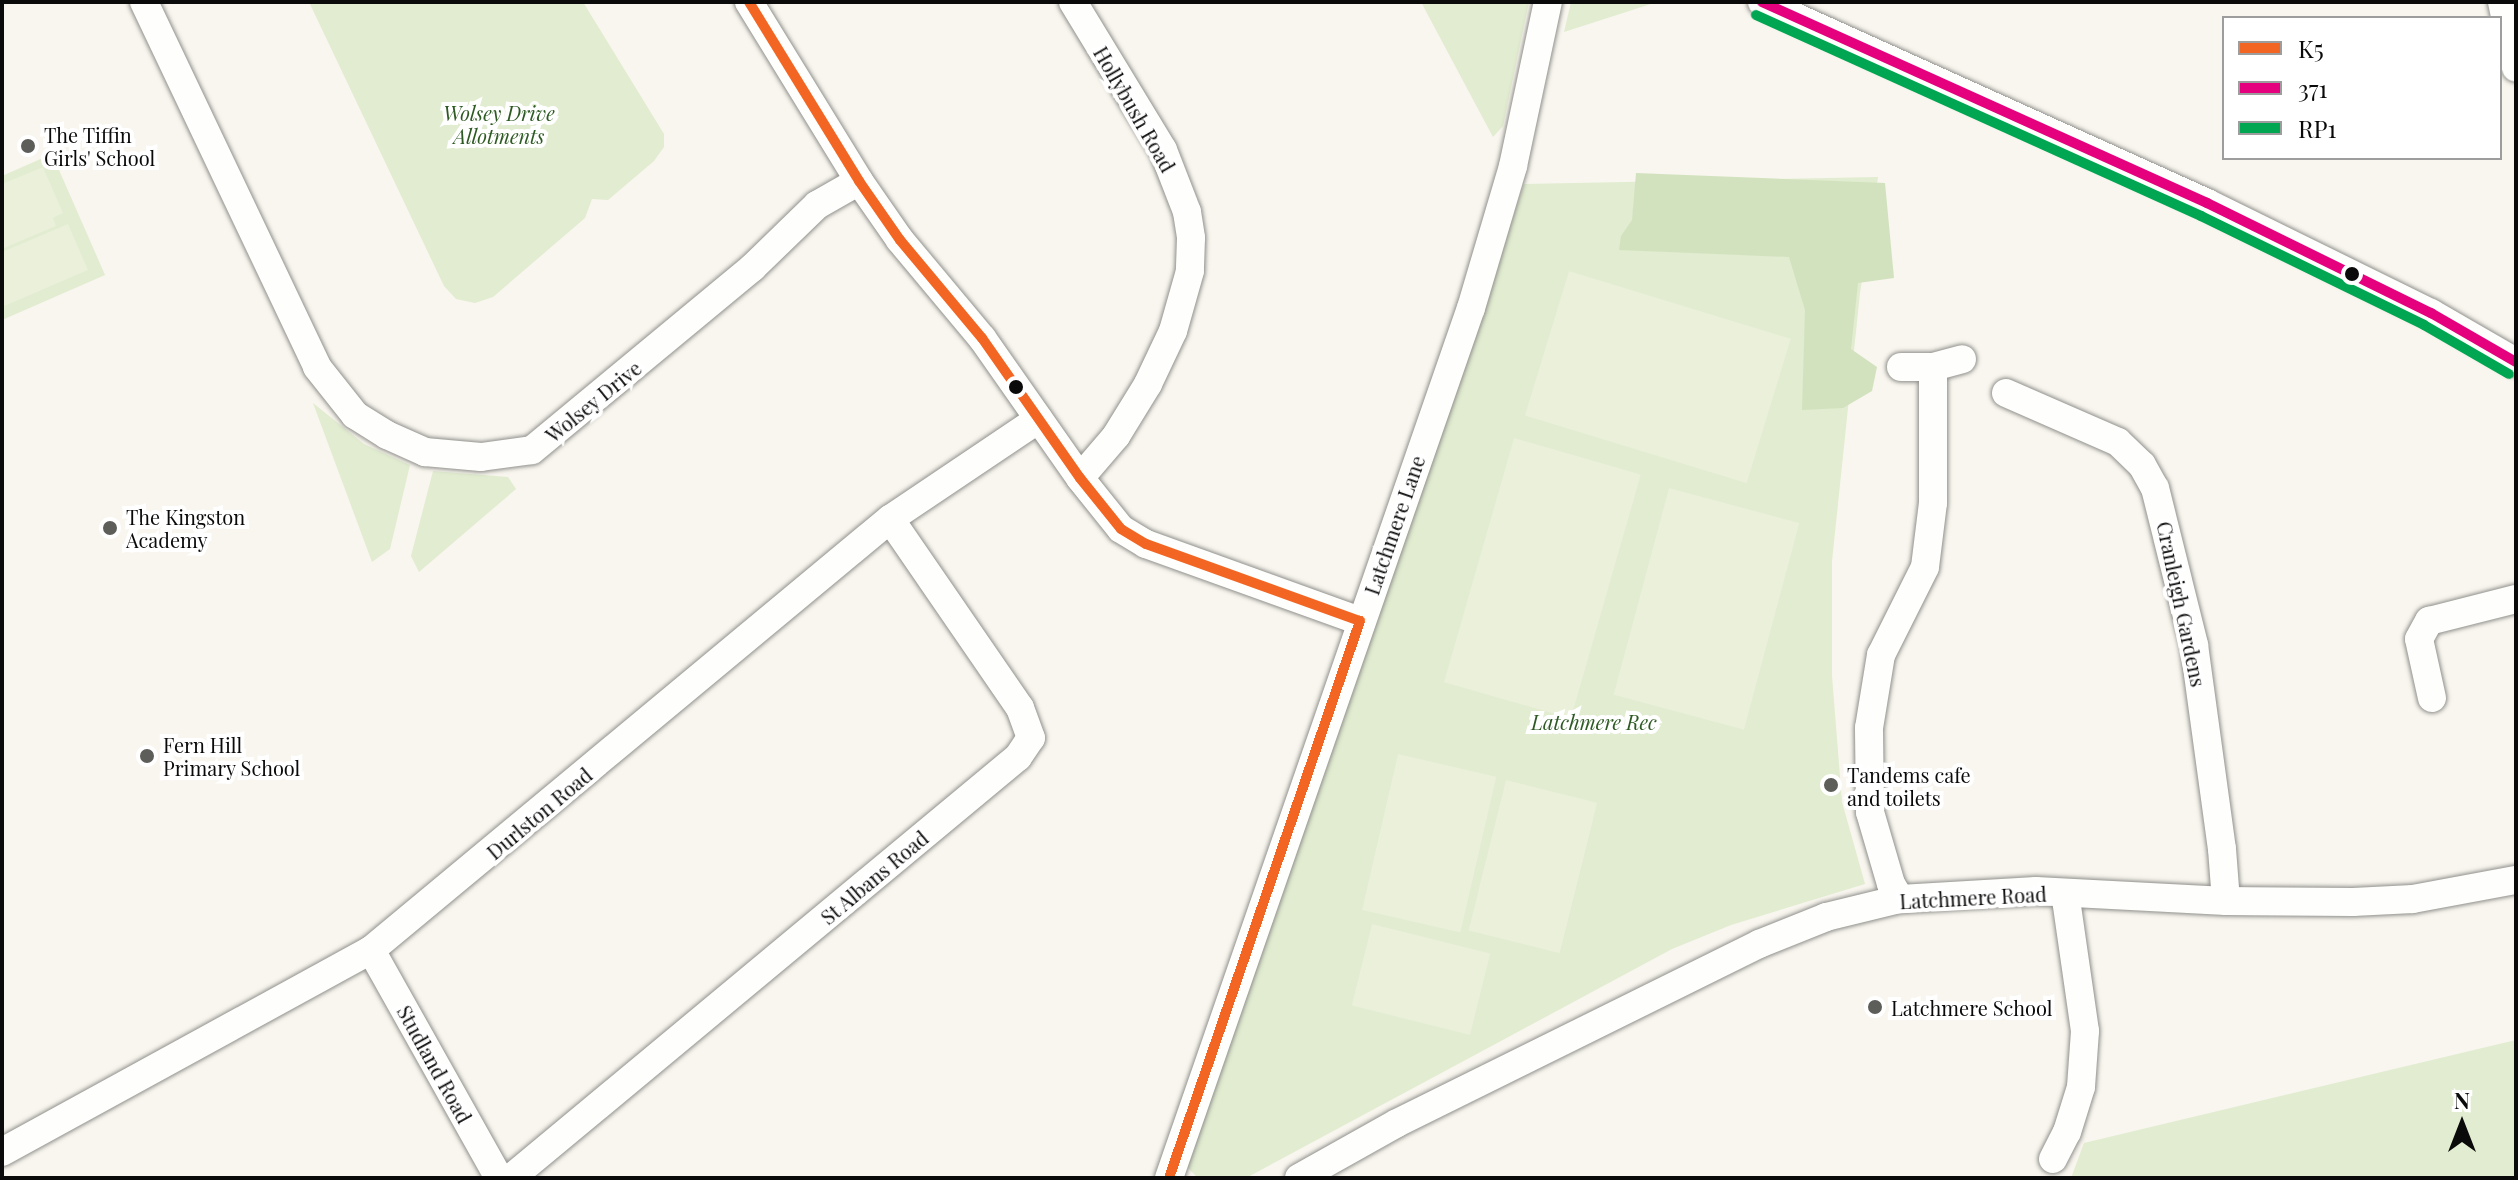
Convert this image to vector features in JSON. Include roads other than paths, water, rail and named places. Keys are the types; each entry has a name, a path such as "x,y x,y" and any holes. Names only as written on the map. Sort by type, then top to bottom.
{"street":[{"name":"Wolsey Drive","path":"144,2 317,367 355,415 387,435 425,452 481,457 532,450 752,268 817,205 859,181"},
{"path":"749,2 859,181 900,240 982,338 1080,478 1121,529 1146,544 1360,621"},
{"name":"Hollybush Road","path":"1073,2 1163,150 1187,212 1191,238 1190,271 1173,331 1148,384 1116,436 1080,478"},
{"name":"Latchmere Lane","path":"1169,1178 1475,294 1513,166 1548,2"},
{"path":"1762,2 2207,203 2431,313 2516,362"},
{"path":"2508,13 2516,68"},
{"path":"1901,367 1933,367 1962,359"},
{"path":"1900,899 1891,884 1870,812 1869,728 1881,655 1925,567 1933,503 1933,367"},
{"name":"Cranleigh Gardens","path":"2006,393 2118,442 2142,465 2155,488 2194,645 2222,849 2226,901"},
{"name":"Durlston Road","path":"2,1152 371,950 890,519 1039,419"},
{"name":"St Albans Road","path":"511,1178 1018,757 1031,738 1020,708 890,519"},
{"path":"2432,698 2419,639 2429,621 2516,599"},
{"name":"Latchmere Road","path":"1299,1178 1397,1123 1759,944 1826,917 1900,899 1991,893 2065,893 2226,901 2413,899 2516,880"},
{"path":"2053,1159 2067,1132 2081,1087 2085,1031 2065,893"},
{"name":"Studland Road","path":"371,950 499,1178"}],"place":[{"name":"The Tiffin Girls' School","path":"28,146"},
{"name":"The Kingston Academy","path":"110,528"},
{"name":"Fern Hill Primary School","path":"147,756"},
{"name":"Tandems cafe and toilets","path":"1831,785"},
{"name":"Latchmere School","path":"1875,1007"}],"park label":[{"name":"Wolsey Drive Allotments","path":"499,124"},
{"name":"Latchmere Rec","path":"1594,721"}]}
